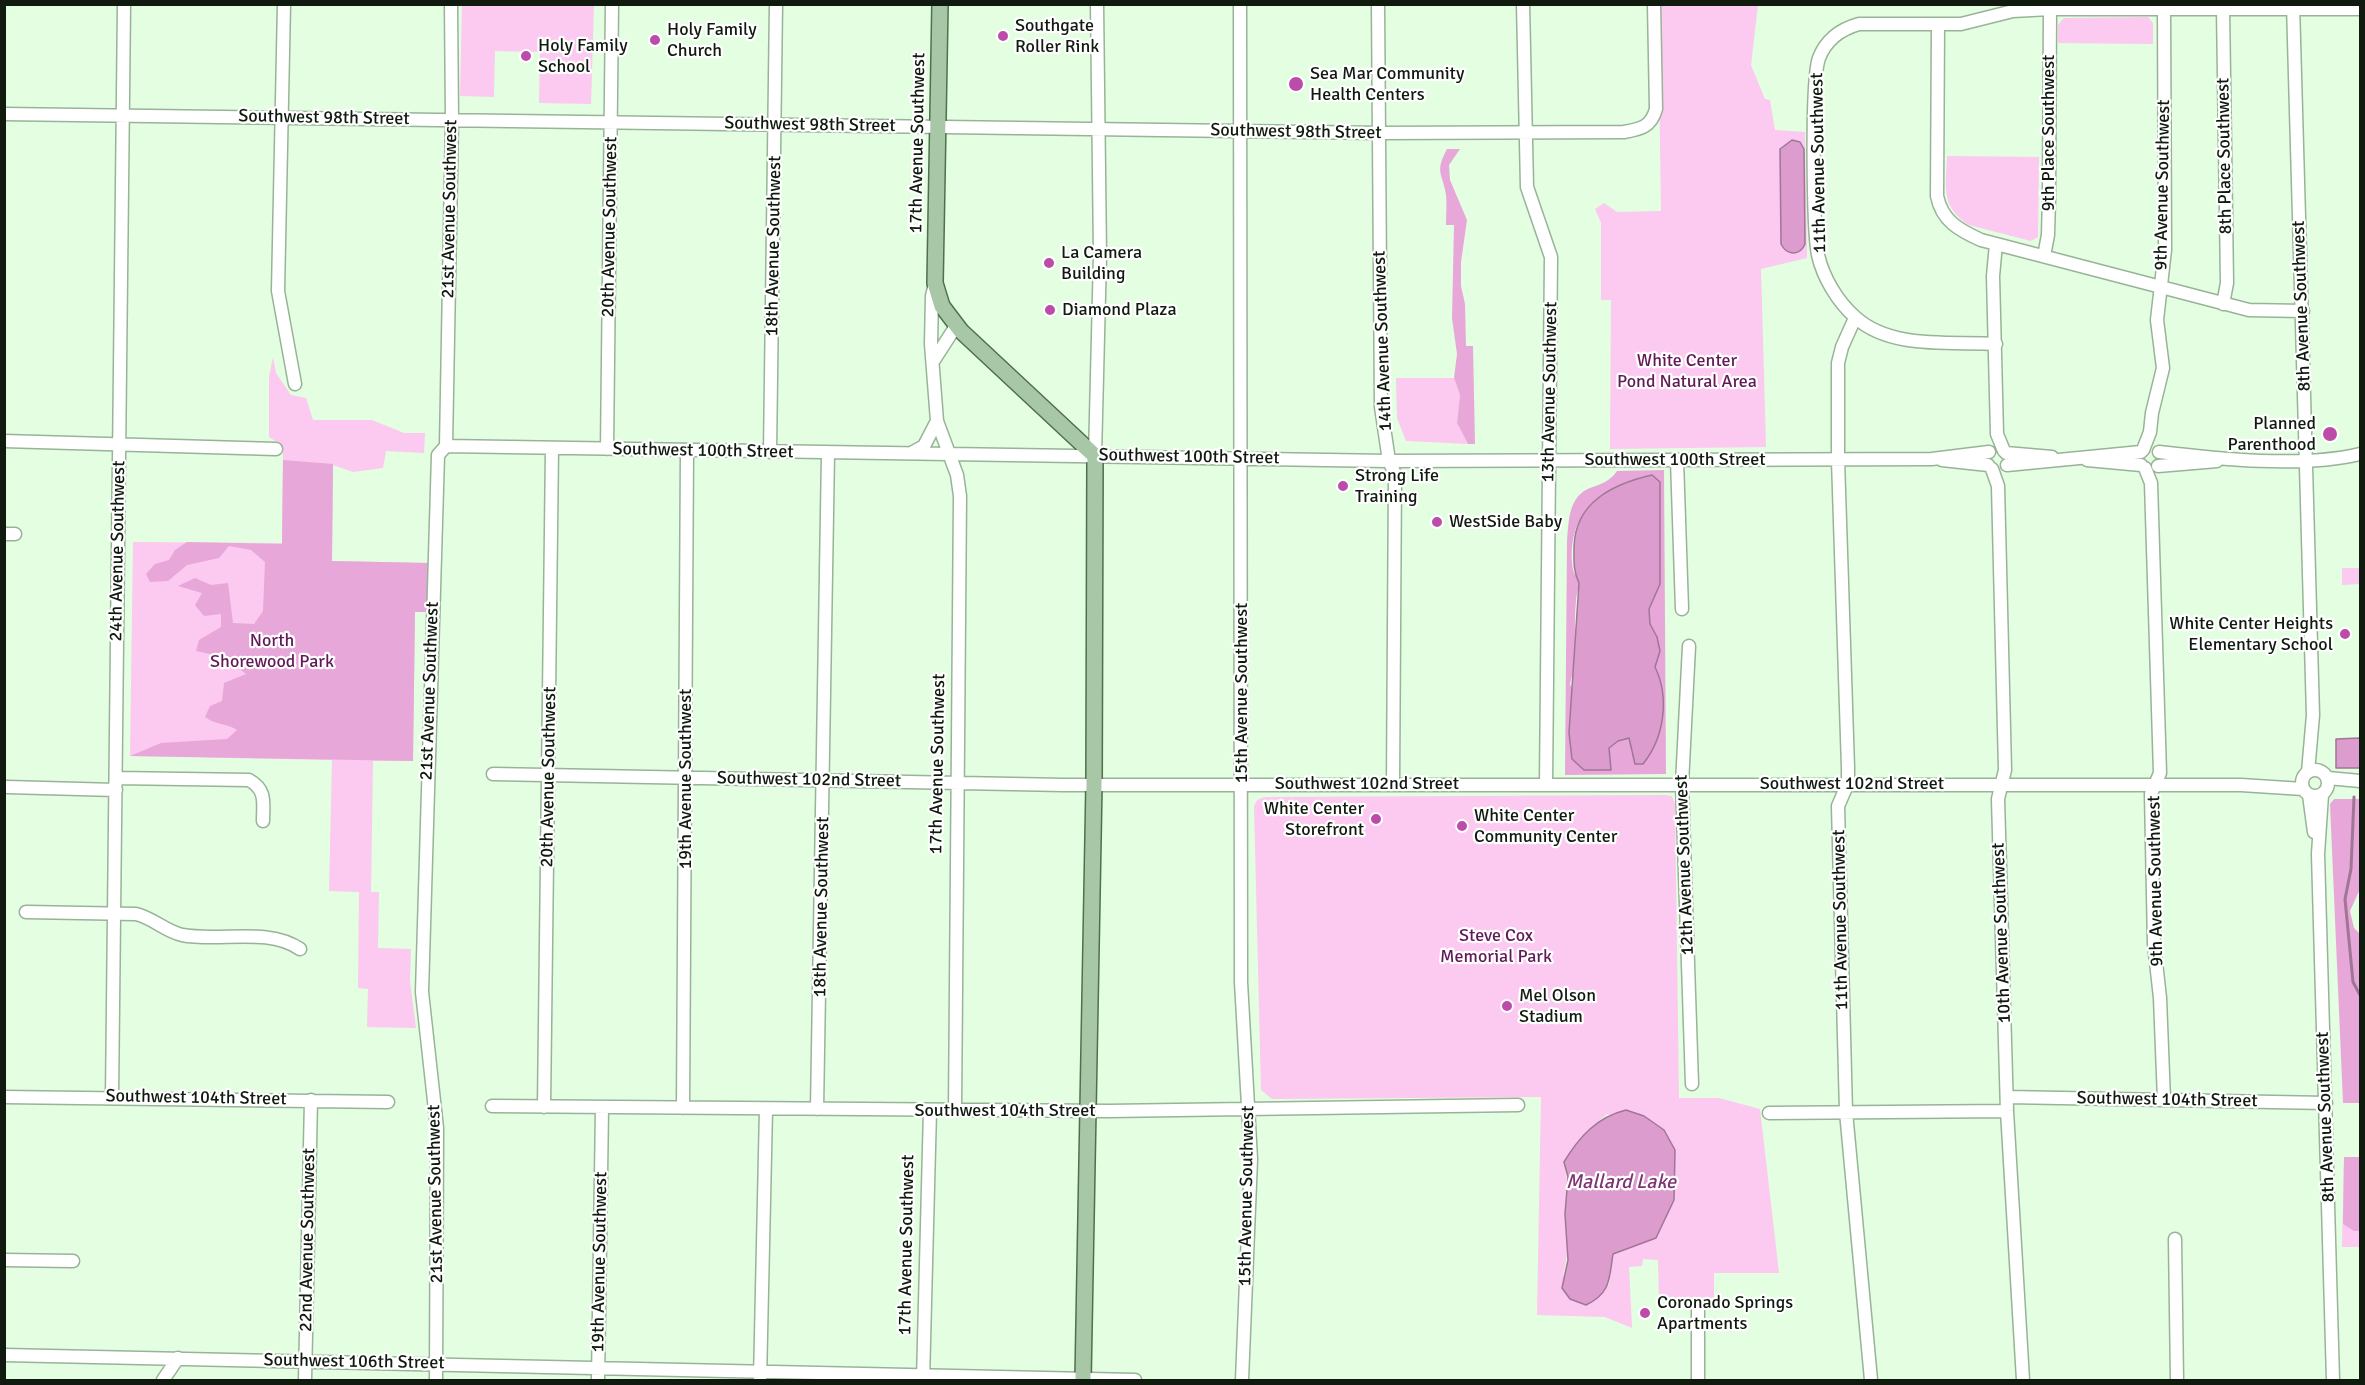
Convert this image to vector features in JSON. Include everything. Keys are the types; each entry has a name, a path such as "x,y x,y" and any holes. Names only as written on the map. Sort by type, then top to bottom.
{"main road":[{"name":"17th Avenue Southwest","path":"940,4 935,283 942,306 956,326 1095,456"},
{"path":"1083,1380 1097,572 1095,456"}],"street":[{"name":"24th Avenue Southwest","path":"112,1097 124,4"},
{"path":"284,4 278,291 295,384"},
{"name":"21st Avenue Southwest","path":"436,1380 437,1128 422,992 438,455 446,446 452,120 451,4"},
{"name":"20th Avenue Southwest","path":"607,449 612,4"},
{"name":"18th Avenue Southwest","path":"770,452 776,4"},
{"path":"1095,456 1100,267 1100,107 1097,102 1097,4"},
{"path":"1100,107 1103,102 1104,4"},
{"name":"15th Avenue Southwest","path":"1240,4 1242,982 1251,1159 1242,1380"},
{"name":"14th Avenue Southwest","path":"1378,4 1381,407 1389,460 1395,474 1393,784"},
{"name":"13th Avenue Southwest","path":"1523,4 1528,196 1551,257 1546,784"},
{"name":"Southwest 98th Street","path":"4,114 1379,133 1624,132 1638,130 1649,124 1656,109 1654,4"},
{"path":"1984,4 1986,18"},
{"path":"2303,311 2264,312 2223,304 1981,240 1955,227 1939,208 1937,196 1938,24 1961,24 2013,11 2050,9 2293,6 2356,8"},
{"name":"8th Avenue Southwest","path":"2293,6 2313,716 2306,783 2318,854"},
{"name":"8th Place Southwest","path":"2217,7 2227,283 2223,304"},
{"name":"9th Avenue Southwest","path":"2164,8 2165,250 2157,320 2163,368 2150,432 2148,461 2151,483 2160,772 2151,794 2154,944 2160,998 2164,1100"},
{"name":"9th Place Southwest","path":"2044,256 2048,235 2049,198 2050,9"},
{"name":"11th Avenue Southwest","path":"1871,1380 1846,1112 1838,806 1848,783 1838,460 1838,363 1842,347 1855,318 1827,281 1818,253 1816,69 1822,51 1833,37 1848,27 1859,24 1938,24"},
{"path":"1996,244 1993,276 1998,459"},
{"name":"17th Avenue Southwest","path":"935,283 931,328 937,422 950,453 960,496 955,1110"},
{"path":"1855,318 1895,337 1916,342 1996,344"},
{"path":"934,360 956,326"},
{"path":"912,453 924,446 937,422"},
{"path":"2148,461 2161,458 2150,432"},
{"path":"4,441 276,449"},
{"name":"Southwest 100th Street","path":"446,446 1242,459 1549,461 2080,459 2103,463 2148,461 2201,464 2227,459"},
{"name":"20th Avenue Southwest","path":"544,1107 552,448"},
{"name":"19th Avenue Southwest","path":"683,1108 687,777 687,450"},
{"name":"Southwest 100th Street","path":"2158,451 2227,459 2306,461 2361,454"},
{"name":"18th Avenue Southwest","path":"817,1109 828,453"},
{"name":"10th Avenue Southwest","path":"1998,459 2005,770 1998,799 2007,1111 2023,1380"},
{"path":"1677,460 1682,609"},
{"name":"12th Avenue Southwest","path":"1689,646 1682,784 1692,1084"},
{"name":"8th Avenue Southwest","path":"2313,716 2325,783 2318,854 2333,1380"},
{"path":"2306,783 2314,770 2325,783 2361,786"},
{"name":"Southwest 102nd Street","path":"492,774 1094,784 2241,785 2306,783"},
{"path":"8,787 249,780 264,792 263,821"},
{"path":"2306,783 2361,781"},
{"path":"26,912 114,913 146,916 180,934 284,939 300,949"},
{"name":"Southwest 104th Street","path":"4,1096 388,1102"},
{"name":"Southwest 104th Street","path":"2007,1097 2326,1103"},
{"name":"22nd Avenue Southwest","path":"305,1380 311,1100"},
{"name":"Southwest 104th Street","path":"492,1106 1089,1111 1518,1105"},
{"name":"19th Avenue Southwest","path":"598,1374 602,1108"},
{"path":"760,1376 766,1109"},
{"name":"17th Avenue Southwest","path":"923,1378 930,1110"},
{"path":"1769,1113 2007,1111"},
{"path":"2175,1239 2177,1380"},
{"path":"4,1260 73,1261"},
{"path":"1698,1308 1698,1380"},
{"name":"Southwest 106th Street","path":"4,1354 436,1364 598,1374 1135,1380"},
{"path":"163,1380 178,1358"}],"green space":[{"name":"Holy Family School","path":"462,5 594,5 591,104 539,103 540,52 495,51 494,97 460,96"},
{"name":"White Center Pond Natural Area","path":"1658,5 1758,5 1751,65 1765,99 1770,100 1775,130 1805,132 1807,258 1761,269 1766,447 1610,449 1611,300 1601,300 1601,223 1595,209 1604,203 1617,212 1661,211"},
{"path":"2148,17 2153,23 2153,44 2058,43 2058,25 2064,18"},
{"path":"1447,149 1460,149 1449,165 1450,180 1467,220 1461,262 1461,286 1465,304 1466,346 1473,346 1475,444 1468,444 1457,423 1460,395 1454,378 1457,354 1452,318 1454,225 1446,225 1446,195 1440,173 1441,163"},
{"path":"1947,156 2039,157 2038,237 2031,241 1969,225 1960,218 1953,211 1947,195"},
{"name":"North Shorewood Park","path":"273,357 276,373 291,395 306,398 313,420 372,420 404,433 425,433 424,453 386,451 383,468 353,472 333,465 332,561 430,563 415,612 413,761 373,761 371,892 379,892 378,948 411,949 410,981 416,1028 367,1027 368,989 358,988 359,892 329,891 332,760 130,756 133,542 282,543 283,446 269,437 269,377"},
{"path":"1396,378 1454,378 1460,395 1457,423 1468,444 1406,441 1397,418"},
{"name":"North Shorewood Park","path":"283,460 333,464 332,561 430,563 430,612 415,612 413,761 130,756 161,743 227,739 237,730 205,717 210,706 222,701 224,683 246,674 225,657 196,651 199,640 221,627 221,614 204,616 195,605 202,593 178,586 195,578 211,585 228,583 233,623 254,624 263,611 265,562 251,550 229,546 219,558 187,565 168,581 150,582 146,574 155,564 169,560 175,550 187,542 282,544"},
{"path":"1664,470 1666,774 1565,775 1569,518 1577,497 1590,488 1609,480 1617,471","holes":["1652,475 1660,584 1649,609 1650,624 1657,637 1655,667 1659,676 1631,754 1633,746 1630,738 1618,741 1609,748 1610,770 1570,684 1575,653 1575,611 1579,583 1573,570 1572,549 1581,517 1591,505 1617,487"]},
{"path":"2342,568 2360,568 2360,584 2342,585"},
{"name":"Steve Cox Memorial Park","path":"1672,796 1675,804 1679,1098 1719,1098 1760,1109 1779,1273 1714,1273 1714,1298 1659,1298 1658,1260 1643,1259 1642,1266 1629,1267 1632,1328 1605,1317 1537,1315 1541,1097 1272,1099 1261,1090 1254,806 1257,800 1265,797","holes":["1607,1114 1675,1150 1674,1200 1656,1238 1613,1254 1609,1285 1563,1275 1566,1264 1569,1219 1564,1162 1588,1131"]},
{"path":"2334,799 2360,799 2360,889 2350,911 2354,928 2360,934 2360,1103 2343,1103 2330,804"},
{"path":"2344,1157 2360,1157 2360,1247 2342,1247"},
{"path":"2344,1157 2360,1157 2360,1231 2354,1231 2343,1224"}],"water":[{"path":"1792,140 1800,142 1804,149 1805,244 1800,251 1793,253 1787,251 1781,244 1780,149"},
{"path":"1652,475 1660,482 1660,584 1649,609 1650,624 1657,637 1660,651 1655,667 1660,679 1663,704 1660,730 1643,764 1635,764 1629,738 1618,741 1609,748 1611,770 1584,770 1572,759 1569,733 1579,583 1574,561 1576,531 1581,518 1599,498 1610,490"},
{"path":"2360,738 2360,768 2336,768 2336,739"},
{"name":"Mallard Lake","path":"1626,1110 1644,1116 1664,1130 1675,1150 1674,1200 1656,1238 1613,1254 1609,1278 1604,1290 1586,1305 1570,1299 1562,1288 1568,1260 1565,1214 1568,1177 1564,1162 1590,1129 1606,1118"}],"waterway":[{"path":"2354,797 2351,869 2345,899 2353,982 2360,995"}],"place":[{"name":"Southgate Roller Rink","path":"1003,36"},
{"name":"Holy Family Church","path":"655,40"},
{"name":"Holy Family School","path":"526,56"},
{"name":"Sea Mar Community Health Centers","path":"1296,84"},
{"name":"La Camera Building","path":"1049,263"},
{"name":"Diamond Plaza","path":"1050,310"},
{"name":"Planned Parenthood","path":"2330,434"},
{"name":"Strong Life Training","path":"1343,486"},
{"name":"WestSide Baby","path":"1437,522"},
{"name":"White Center Heights Elementary School","path":"2345,634"},
{"name":"White Center Storefront","path":"1376,819"},
{"name":"White Center Community Center","path":"1462,826"},
{"name":"Mel Olson Stadium","path":"1507,1006"},
{"name":"Coronado Springs Apartments","path":"1645,1313"}]}
